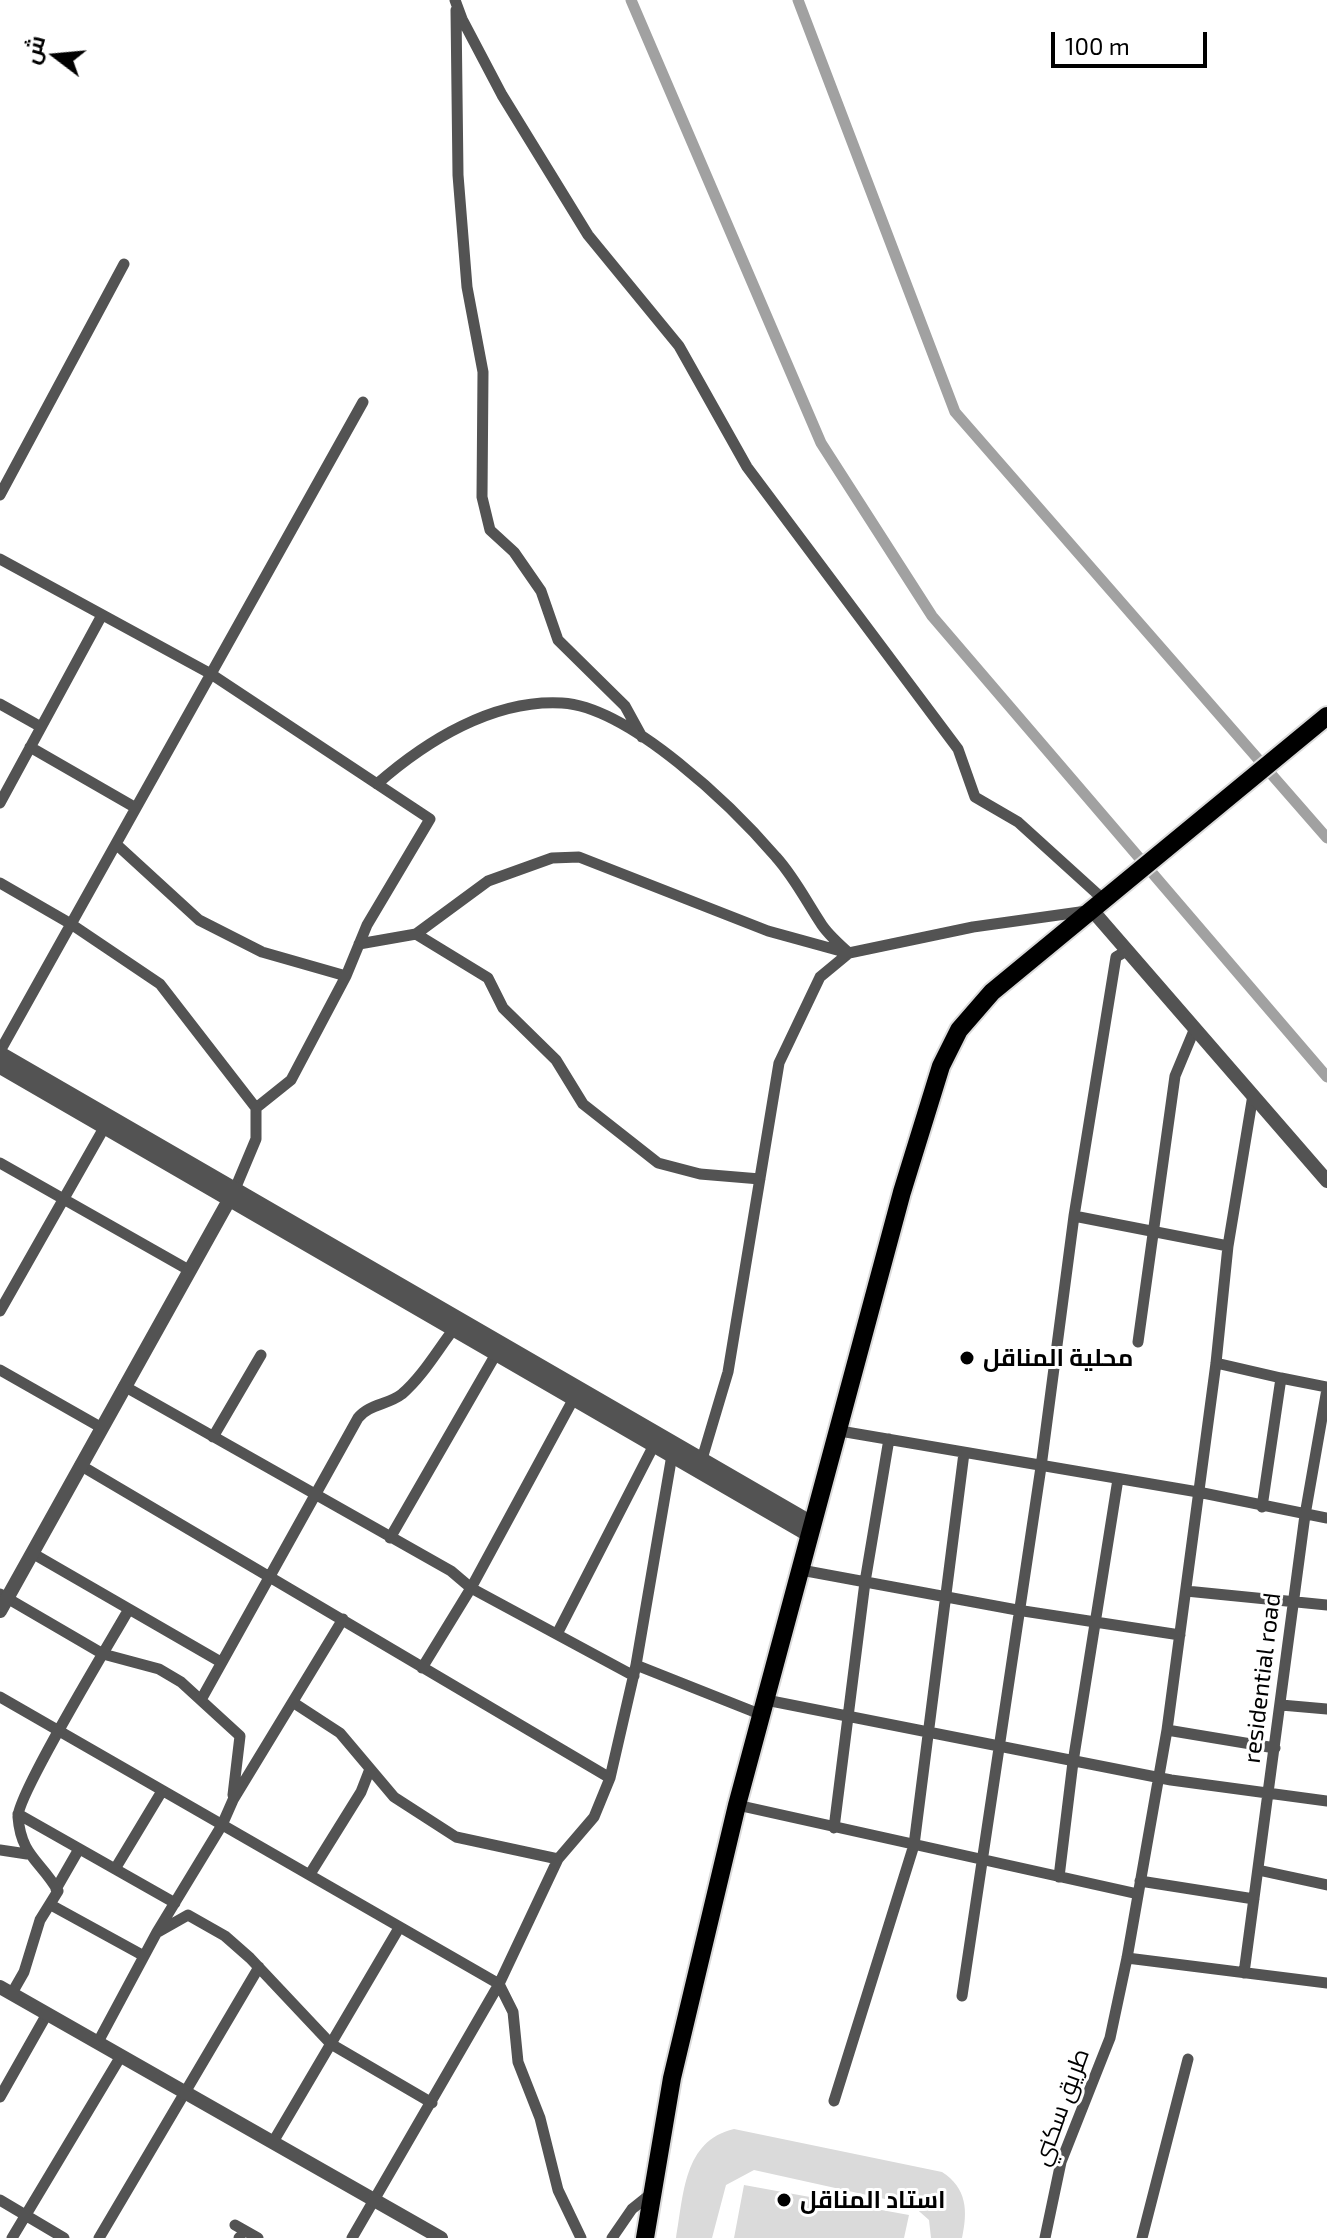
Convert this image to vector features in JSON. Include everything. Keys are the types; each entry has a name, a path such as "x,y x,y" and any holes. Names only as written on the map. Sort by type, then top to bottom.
{"main road":[{"path":"645,2238 672,2078 737,1805 902,1192 941,1066 959,1030 992,992 1327,716"}],"street":[{"path":"456,2 458,175 467,287 483,372 482,497 490,530 514,552 541,591 558,640 625,706 642,737"},
{"path":"456,2 502,95 588,235 673,337 747,467 958,749 975,797 1018,822 1098,905 1128,950 1327,1181"},
{"path":"0,495 124,264"},
{"path":"363,402 0,1052 453,1330 654,1445 812,1530"},
{"path":"0,559 211,674 430,819 367,925 346,976 291,1080 256,1108"},
{"path":"0,803 102,615"},
{"path":"377,784 414,752 511,706 564,703 611,718 642,737 712,792 775,856 803,890 821,925 849,953"},
{"path":"0,704 41,727"},
{"path":"30,747 136,808"},
{"path":"116,844 199,920 262,952 346,976"},
{"path":"359,944 416,934 488,881 552,858 579,857 768,931 849,953 1098,905"},
{"path":"0,883 71,924 160,984 256,1108 256,1139 232,1195 187,1269 102,1428 2,1601 103,1654 159,1669 202,1698 240,1736 233,1800"},
{"path":"416,934 488,978 503,1008 556,1060 583,1104 658,1163 711,1175 760,1179"},
{"path":"962,1996 1017,1610 1041,1467 1074,1216 1116,957 1128,950"},
{"path":"702,1459 728,1372 779,1063 820,977 849,953"},
{"path":"1138,1342 1175,1076 1195,1028"},
{"path":"0,1067 104,1128 232,1195 702,1459 812,1530"},
{"name":"طريق سكني","path":"1045,2238 1061,2162 1110,2038 1127,1958 1167,1730 1216,1363 1228,1246 1253,1095"},
{"path":"0,1311 104,1128"},
{"path":"0,1163 187,1269"},
{"path":"1074,1216 1228,1246"},
{"path":"202,1698 219,1661 317,1496 360,1414 404,1393 453,1330"},
{"path":"390,1538 496,1354"},
{"path":"213,1437 261,1355"},
{"path":"1216,1363 1327,1388"},
{"path":"0,1370 102,1428"},
{"path":"1262,1507 1281,1378"},
{"path":"124,1386 451,1571 471,1588 557,1634 635,1670 764,1708 848,1718 1159,1777 1327,1801"},
{"name":"residential road","path":"1244,1973 1305,1515 1327,1388"},
{"path":"422,1668 471,1588 574,1398"},
{"path":"840,1431 1198,1492 1327,1518"},
{"path":"834,1828 865,1582 889,1439"},
{"path":"557,1634 654,1445"},
{"path":"834,2101 914,1845 964,1453"},
{"path":"352,2238 499,1984 558,1859 594,1817 610,1778 635,1670 672,1455"},
{"path":"80,1465 610,1778"},
{"path":"1059,1877 1073,1762 1118,1479"},
{"path":"32,1553 219,1661"},
{"path":"801,1570 1017,1610 1180,1635"},
{"path":"1186,1591 1327,1605"},
{"path":"27,1854 18,1814 59,1731 129,1609"},
{"path":"98,2042 157,1932 222,1825 233,1800 343,1619"},
{"path":"0,1697 499,1984 513,2012 518,2062 540,2118 558,2190 581,2238"},
{"path":"294,1703 340,1733 394,1797 456,1837 558,1859"},
{"path":"1281,1705 1327,1709"},
{"path":"1167,1730 1275,1748"},
{"path":"310,1874 361,1792 370,1769"},
{"path":"115,1869 162,1791"},
{"path":"737,1805 1138,1894"},
{"path":"18,1814 175,1903"},
{"path":"79,1849 56,1889 51,1905 40,1920 24,1972 6,1990 441,2238"},
{"path":"0,1850 27,1854 46,1870 56,1889"},
{"path":"1258,1870 1327,1885"},
{"path":"1140,1881 1254,1899"},
{"path":"51,1905 144,1956"},
{"path":"157,1932 188,1915 225,1936 259,1967 331,2044 432,2103"},
{"path":"273,2142 399,1928"},
{"path":"1127,1958 1327,1983"},
{"path":"99,2238 259,1967"},
{"path":"0,2097 47,2014"},
{"path":"12,2238 121,2056"},
{"path":"1142,2238 1188,2059"},
{"path":"612,2238 632,2209 652,2193"},
{"path":"0,2200 64,2238"},
{"path":"235,2225 258,2238"}],"shaded area":[{"path":"734,2129 942,2172 957,2185 964,2201 962,2238 931,2238 929,2220 912,2205 754,2170 726,2185 712,2238 676,2238 684,2188 695,2157 717,2135"},
{"name":"استاد المناقل","path":"744,2185 909,2215 904,2238 734,2238"}],"waterway":[{"path":"631,0 821,443 932,616 1327,1077"},
{"path":"798,0 955,412 1327,838"}],"place":[{"name":"محلية المناقل","path":"967,1358"},
{"name":"استاد المناقل","path":"784,2200"}]}
